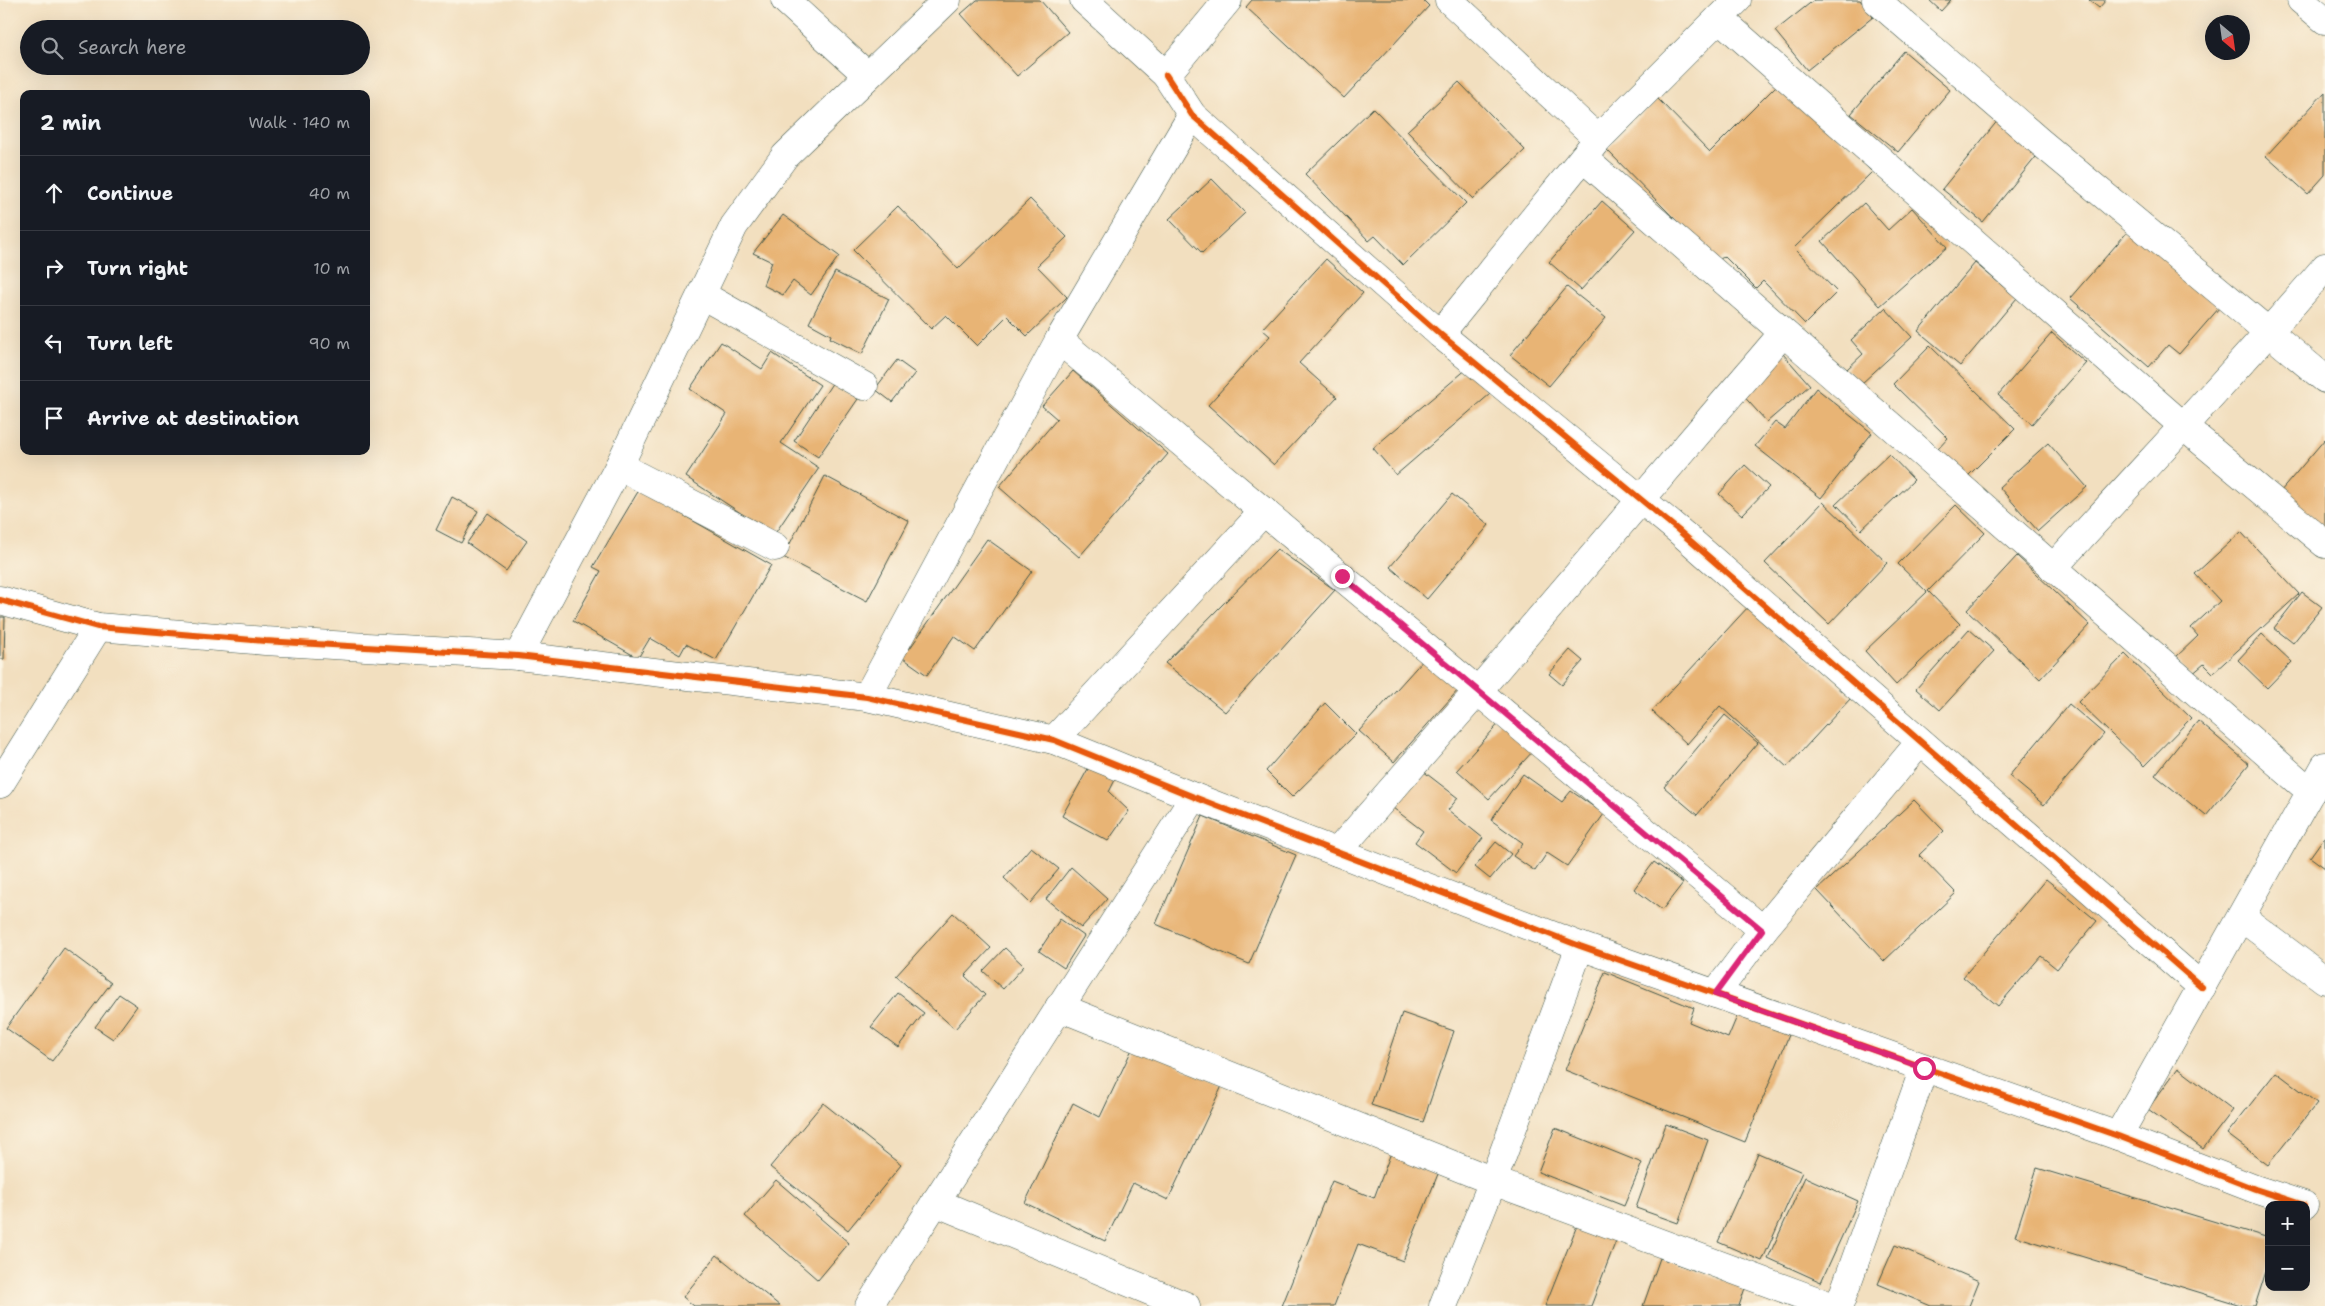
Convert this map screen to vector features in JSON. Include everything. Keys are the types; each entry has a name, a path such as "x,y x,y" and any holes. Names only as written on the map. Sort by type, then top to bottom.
{"street":[{"path":"785,0 867,75"},
{"path":"518,656 619,466 734,226 785,156 947,0"},
{"path":"1084,0 1166,75 1192,115 1440,334 1640,500 2202,987"},
{"path":"1166,75 1228,0"},
{"path":"1449,0 1591,148 1783,333 2311,792"},
{"path":"1876,0 2039,141 2325,379"},
{"path":"2301,0 2325,20"},
{"path":"1440,334 1591,148 1728,9 2182,425 2325,544"},
{"path":"867,697 1059,340 1192,115"},
{"path":"2053,568 2182,425 2270,332 2325,267"},
{"path":"702,295 864,386"},
{"path":"1337,852 1478,691 1783,333"},
{"path":"1059,340 1762,930"},
{"path":"619,466 775,548"},
{"path":"1054,740 1264,511"},
{"path":"0,600 98,627 265,641 518,656 867,697 1054,740 1194,797 1580,946 2118,1136 2255,1190 2292,1201"},
{"path":"0,784 98,627"},
{"path":"1715,994 1762,930 1920,742"},
{"path":"2118,1136 2325,766"},
{"path":"869,1306 1194,797"},
{"path":"2240,917 2325,980"},
{"path":"1443,1306 1493,1181 1580,946"},
{"path":"1059,1007 1493,1181 1831,1306"},
{"path":"1839,1306 1924,1068"},
{"path":"935,1202 1186,1306"},
{"path":"2310,1207 2325,1212"}],"building":[{"path":"977,0 1040,0 1068,32 1017,76 961,14"},
{"path":"1252,0 1423,0 1429,6 1344,98 1246,7"},
{"path":"1814,0 1860,0 1873,17 1807,70 1775,31"},
{"path":"1929,0 1951,0 1941,11"},
{"path":"2089,0 2106,0 2099,8"},
{"path":"1904,51 1950,90 1898,152 1851,114"},
{"path":"1781,81 1872,172 1794,248 1837,292 1805,324 1763,281 1756,288 1724,256 1717,262 1607,150 1658,99 1710,152"},
{"path":"1459,82 1525,150 1473,199 1407,131"},
{"path":"2325,92 2325,175 2308,194 2266,156"},
{"path":"1373,108 1466,203 1403,265 1375,236 1369,241 1305,174"},
{"path":"1999,119 2040,152 1983,222 1942,189"},
{"path":"1212,179 1245,213 1202,253 1169,219"},
{"path":"1030,199 1067,237 1037,266 1067,297 1027,336 1007,316 977,346 946,315 931,329 853,250 898,206 958,269"},
{"path":"1602,201 1635,230 1581,290 1549,262"},
{"path":"1864,203 1888,230 1912,208 1947,247 1880,306 1822,241"},
{"path":"783,215 839,256 811,295 793,281 783,295 763,285 772,262 753,253"},
{"path":"2130,229 2220,307 2179,354 2168,345 2149,367 2070,298"},
{"path":"1326,259 1363,293 1299,363 1337,397 1274,465 1208,405 1270,336 1262,329"},
{"path":"1975,263 2017,298 1960,366 1918,331"},
{"path":"835,272 889,299 862,354 830,338 831,335 809,323"},
{"path":"1567,287 1606,318 1549,386 1510,355"},
{"path":"1885,308 1912,337 1861,384 1847,369 1863,354 1851,340"},
{"path":"2052,333 2086,363 2032,424 1998,395"},
{"path":"721,342 762,369 772,353 820,385 781,443 819,468 774,535 686,477 727,414 690,389"},
{"path":"1930,346 2015,429 1967,477 1938,449 1948,438 1893,384"},
{"path":"1783,354 1810,385 1767,422 1740,392"},
{"path":"897,360 915,373 892,402 875,389"},
{"path":"1468,368 1490,394 1396,475 1373,448"},
{"path":"1073,371 1168,454 1079,557 999,487 1057,419 1042,406"},
{"path":"833,382 858,399 818,457 794,441"},
{"path":"1816,388 1872,433 1821,498 1755,446 1775,422 1785,429"},
{"path":"2325,439 2325,529 2280,492"},
{"path":"2048,443 2087,487 2038,531 1999,487"},
{"path":"1889,454 1914,480 1861,530 1836,504"},
{"path":"1745,465 1769,487 1742,515 1719,494"},
{"path":"825,476 909,521 867,601 783,557"},
{"path":"639,490 771,565 716,660 686,644 680,655 650,638 638,658 573,621 601,571 593,567"},
{"path":"1452,494 1489,525 1427,599 1390,567"},
{"path":"452,497 478,511 461,543 436,530"},
{"path":"1823,502 1887,563 1829,624 1765,563"},
{"path":"1956,505 1985,533 1928,591 1960,624 1896,685 1865,651 1927,592 1898,564"},
{"path":"488,513 527,541 506,571 467,543"},
{"path":"2241,532 2299,594 2213,673 2204,664 2191,675 2175,658 2198,636 2191,628 2220,601 2195,574"},
{"path":"987,539 1032,571 975,651 954,636 927,675 903,658"},
{"path":"1277,549 1335,590 1225,712 1165,663"},
{"path":"2017,556 2090,625 2040,679 1967,610"},
{"path":"2302,592 2322,607 2293,643 2274,628"},
{"path":"1749,606 1851,698 1787,767 1720,706 1687,744 1652,711"},
{"path":"0,617 5,617 4,659 0,659"},
{"path":"1969,629 1994,651 1940,710 1916,689"},
{"path":"2262,634 2292,662 2267,688 2238,660"},
{"path":"1570,650 1583,661 1562,685 1549,674"},
{"path":"2125,654 2191,718 2144,766 2078,702"},
{"path":"1425,658 1459,689 1394,762 1359,731"},
{"path":"1325,703 1356,734 1292,797 1266,771"},
{"path":"2069,704 2104,734 2044,805 2009,776"},
{"path":"1725,715 1758,743 1697,815 1664,787"},
{"path":"1502,720 1534,750 1489,799 1457,770"},
{"path":"2198,721 2249,764 2206,816 2155,775"},
{"path":"1089,767 1116,778 1109,792 1129,811 1108,841 1062,816"},
{"path":"1423,771 1458,798 1448,810 1483,838 1456,873 1415,842 1423,831 1393,808"},
{"path":"1523,774 1562,802 1571,791 1604,814 1567,866 1547,853 1535,871 1513,856 1523,843 1491,820"},
{"path":"1914,800 1944,831 1919,855 1956,893 1884,961 1817,890"},
{"path":"1203,816 1296,855 1249,964 1156,924"},
{"path":"2325,836 2325,868 2310,857"},
{"path":"1496,842 1511,854 1490,879 1475,867"},
{"path":"1031,847 1059,869 1030,903 1004,878"},
{"path":"1654,862 1683,883 1662,910 1634,889"},
{"path":"1071,867 1107,899 1081,928 1046,899"},
{"path":"2046,879 2097,921 2057,969 2041,956 1998,1006 1963,977"},
{"path":"953,913 991,948 965,976 985,995 955,1029 896,976"},
{"path":"1060,919 1084,936 1064,968 1039,951"},
{"path":"64,948 111,983 52,1061 6,1028"},
{"path":"1005,948 1024,966 1003,989 983,971"},
{"path":"1605,972 1694,1008 1689,1022 1728,1038 1738,1014 1789,1035 1745,1142 1565,1070"},
{"path":"898,993 924,1013 898,1047 871,1027"},
{"path":"119,994 137,1006 113,1039 95,1027"},
{"path":"1402,1013 1454,1031 1423,1122 1371,1105"},
{"path":"1134,1045 1222,1086 1168,1200 1133,1183 1105,1241 1025,1203 1073,1103 1100,1117"},
{"path":"2178,1068 2233,1110 2203,1149 2148,1109"},
{"path":"2276,1072 2317,1103 2268,1165 2227,1134"},
{"path":"823,1103 901,1165 848,1230 770,1167"},
{"path":"1666,1124 1708,1140 1678,1223 1636,1208"},
{"path":"1555,1128 1642,1163 1624,1206 1538,1172"},
{"path":"1392,1150 1440,1169 1403,1261 1358,1244 1334,1306 1282,1306 1332,1181 1374,1198"},
{"path":"1758,1153 1802,1172 1762,1261 1718,1242"},
{"path":"2037,1168 2265,1237 2265,1275 2255,1306 2244,1306 2015,1236"},
{"path":"1805,1177 1858,1201 1821,1282 1768,1258"},
{"path":"776,1180 849,1243 818,1280 745,1216"},
{"path":"1578,1223 1617,1238 1591,1306 1545,1306"},
{"path":"1895,1245 1979,1281 1969,1306 1931,1306 1878,1284"},
{"path":"717,1255 780,1306 694,1306 683,1297"},
{"path":"1660,1258 1745,1288 1739,1306 1643,1306"}],"cycle path":[{"path":"1166,75 1192,115 1440,334 1678,530 2202,987"},
{"path":"0,600 98,627 265,641 518,656 867,697 1054,740 1194,797 1580,946 2118,1136 2255,1189 2292,1201"}],"route":[{"path":"1342,576 1762,930 1715,994 1924,1068"}]}
